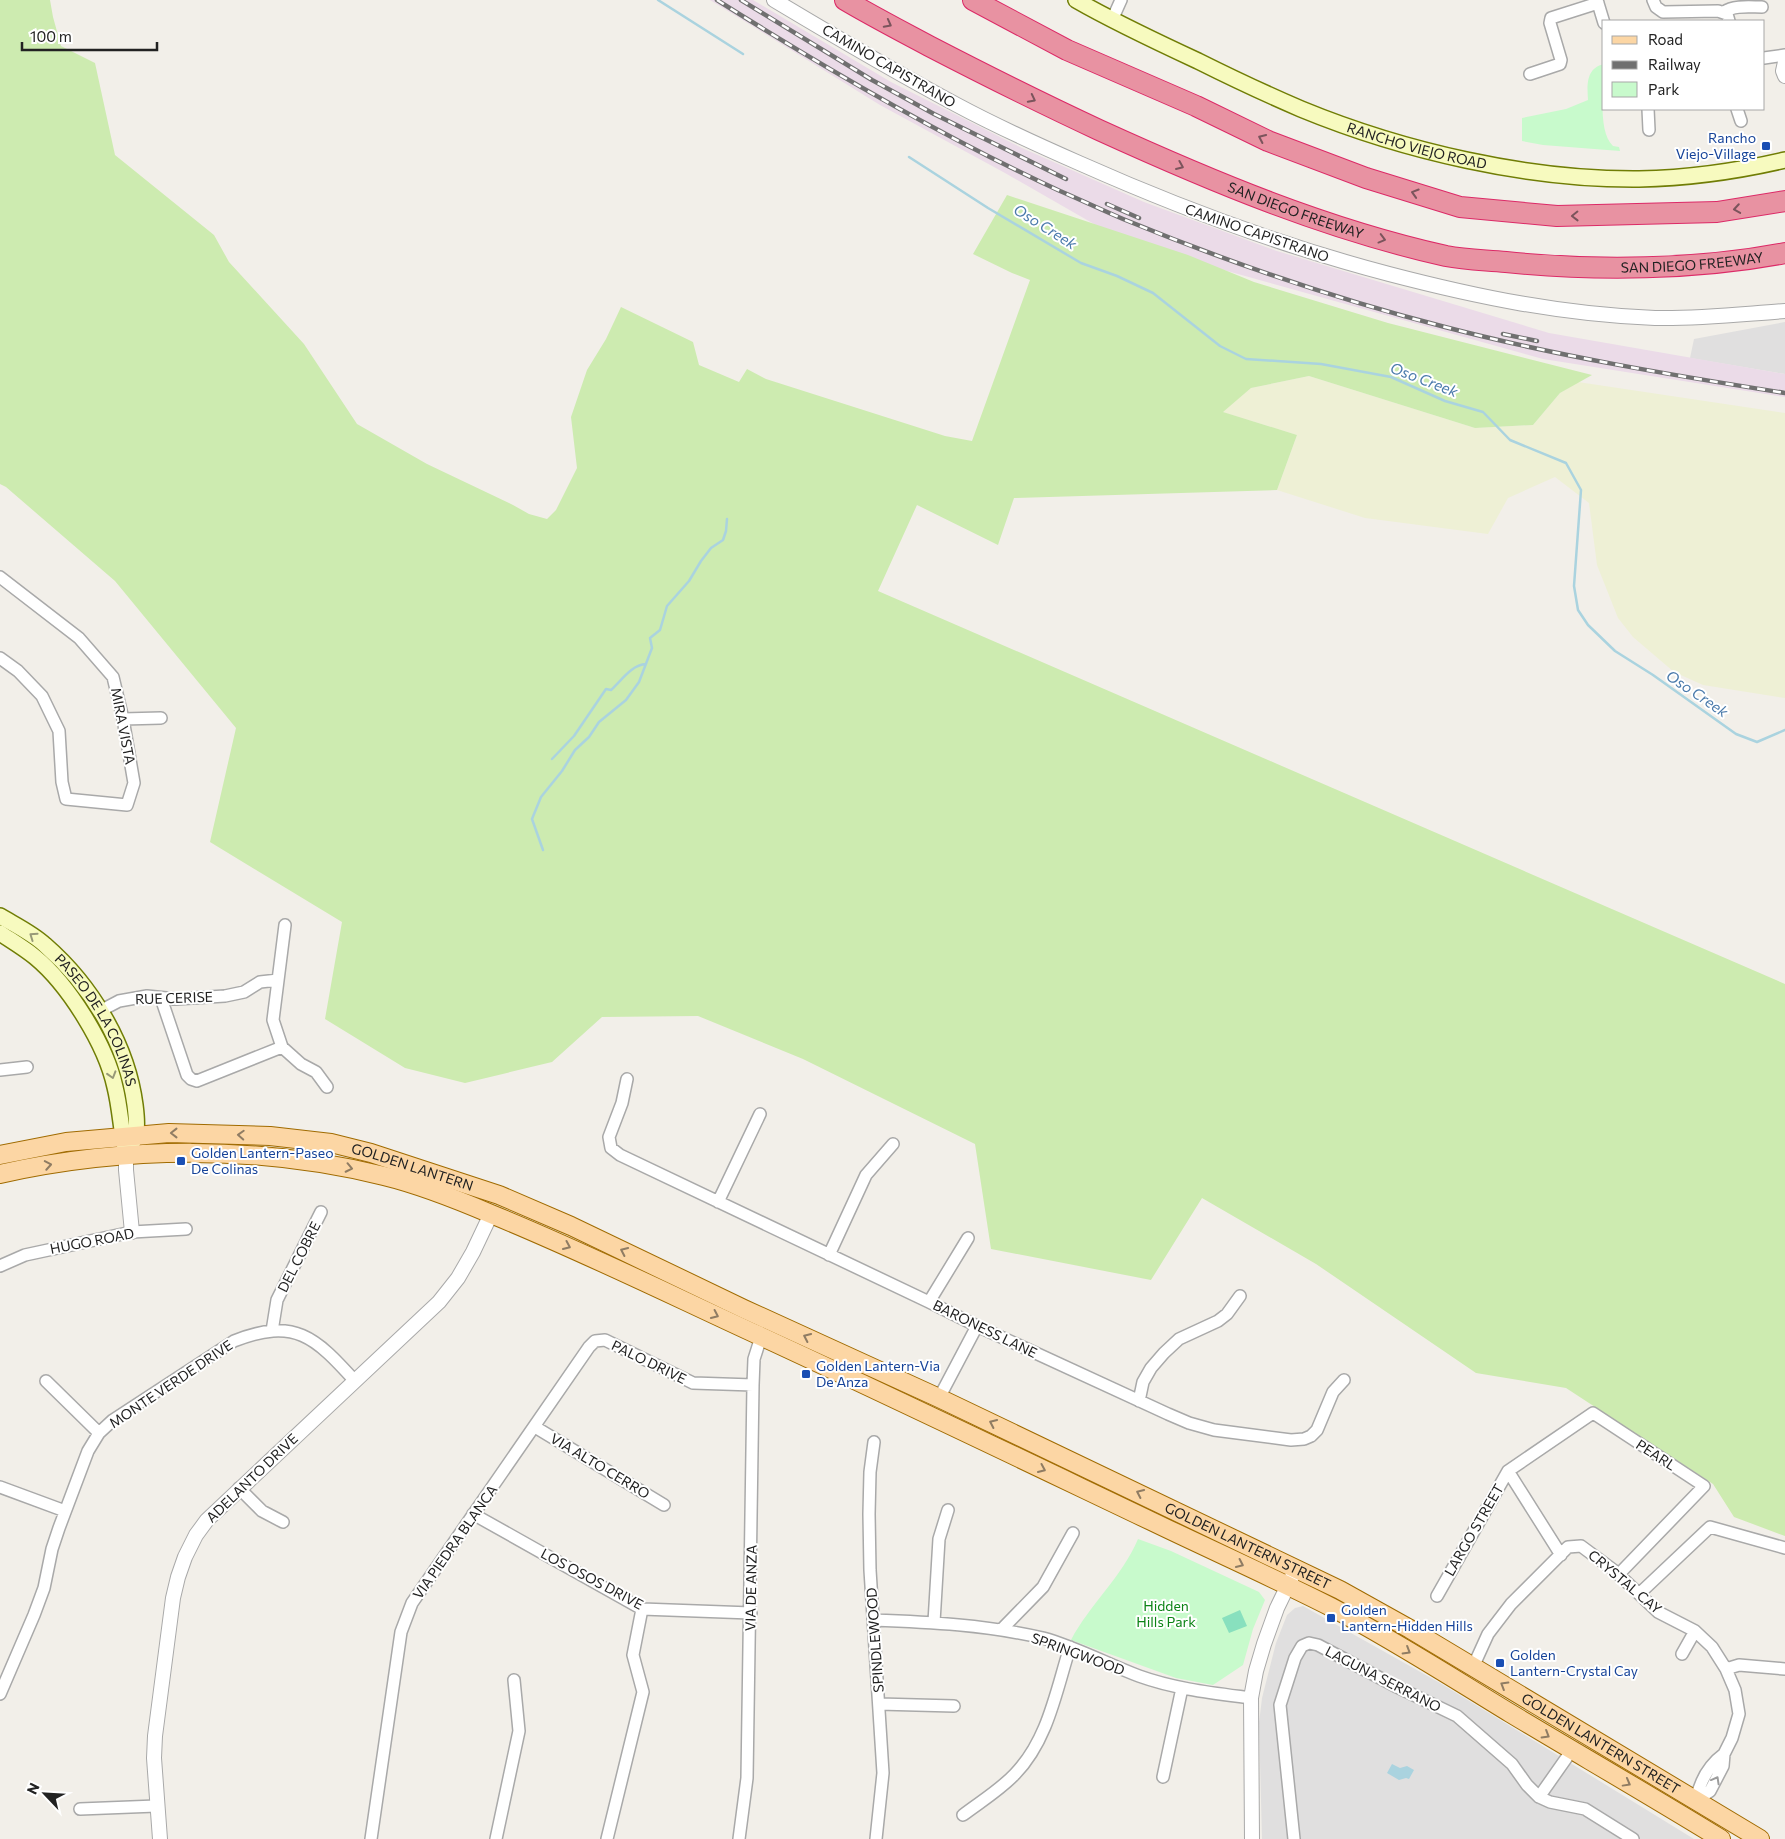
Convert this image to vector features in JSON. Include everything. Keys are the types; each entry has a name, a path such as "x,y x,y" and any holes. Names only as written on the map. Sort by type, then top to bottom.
{"highway":[{"name":"SAN DIEGO FREEWAY","path":"845,0 952,58 1069,116 1243,193 1345,230 1449,257 1556,267 1674,266 1750,260 1785,253"},
{"path":"973,0 1067,50 1196,106 1268,141 1366,178 1460,207 1567,216 1717,212 1785,201"}],"main road":[{"name":"RANCHO VIEJO ROAD","path":"1076,0 1112,20 1302,109 1367,133 1469,160 1513,169 1595,178 1640,179 1681,176 1763,165 1785,160"},
{"name":"PASEO DE LA COLINAS","path":"0,916 44,944 74,974 116,1038 132,1088 126,1154"},
{"name":"PASEO DE LA COLINAS","path":"0,934 36,958 49,970 86,1019 108,1062 129,1136"},
{"path":"86,1019 100,1011"},
{"name":"GOLDEN LANTERN","path":"0,1155 66,1142 169,1133 212,1133 292,1138 339,1145 372,1153 499,1195 571,1226 768,1319"},
{"name":"GOLDEN LANTERN","path":"0,1174 58,1163 126,1154 210,1153 301,1159 387,1176 456,1199 573,1248 761,1337"},
{"path":"422,1169 430,1176 480,1196 487,1204 491,1214 501,1207 514,1209 548,1225 561,1228 571,1226"},
{"path":"744,1309 745,1319 761,1337 771,1332 780,1332 785,1327"},
{"name":"GOLDEN LANTERN STREET","path":"768,1319 940,1398 1340,1590 1473,1666 1760,1839"},
{"name":"GOLDEN LANTERN STREET","path":"761,1337 1355,1620 1721,1839"},
{"path":"912,1408 922,1402 931,1404 940,1398 946,1408 955,1416 958,1430"},
{"path":"1656,1799 1685,1804 1696,1800 1721,1839"}],"street":[{"name":"CAMINO CAPISTRANO","path":"774,0 942,97 1040,145 1172,204 1328,258 1493,300 1574,312 1657,318 1785,312"},
{"path":"1112,20 1121,0"},
{"path":"1653,0 1656,7 1667,12 1727,17 1729,8 1762,7"},
{"path":"1530,74 1560,64 1561,60 1550,23 1551,18 1598,1 1603,20"},
{"path":"1765,58 1785,55"},
{"path":"1785,62 1783,71 1785,76"},
{"path":"1648,110 1649,130"},
{"path":"1737,110 1741,121"},
{"name":"MIRA VISTA","path":"0,578 79,638 113,677 123,719 134,782 127,806 66,800 62,782 60,731 42,696 18,671 0,658"},
{"path":"123,719 161,718"},
{"path":"285,925 274,1020 282,1047 302,1064 316,1072 327,1087"},
{"name":"RUE CERISE","path":"100,1011 119,1001 148,996 176,999 225,996 244,992 260,982 278,980"},
{"path":"161,998 187,1075 191,1080 197,1081 282,1047"},
{"path":"0,1070 27,1067"},
{"name":"BARONESS LANE","path":"627,1079 622,1103 609,1138 611,1148 638,1165 977,1326 1168,1414 1205,1428 1297,1440 1311,1436 1317,1430 1333,1392 1344,1380"},
{"path":"718,1202 760,1114"},
{"path":"829,1255 866,1175 893,1144"},
{"name":"PASEO DE LA COLINAS","path":"126,1154 132,1232"},
{"name":"DEL COBRE","path":"272,1331 277,1300 321,1212"},
{"name":"ADELANTO DRIVE","path":"160,1839 156,1806 155,1736 173,1598 178,1578 196,1535 206,1520 239,1488 439,1302 458,1278 491,1214"},
{"name":"HUGO ROAD","path":"0,1266 25,1255 132,1232 186,1229"},
{"path":"929,1302 968,1238"},
{"path":"1139,1401 1143,1382 1164,1353 1179,1339 1218,1321 1227,1314 1240,1296"},
{"path":"940,1398 977,1326"},
{"name":"MONTE VERDE DRIVE","path":"0,1694 44,1588 52,1549 65,1511 88,1451 99,1433 114,1420 234,1341 252,1334 272,1331 291,1332 312,1338 330,1353 355,1381"},
{"name":"VIA DE ANZA","path":"739,1839 747,1778 754,1359 761,1337"},
{"name":"PALO DRIVE","path":"605,1340 693,1383 753,1385"},
{"name":"VIA PIEDRA BLANCA","path":"371,1839 401,1632 412,1603 589,1347 595,1341 605,1340"},
{"path":"46,1380 99,1433"},
{"name":"PEARL","path":"1508,1472 1593,1413 1704,1486 1619,1574"},
{"name":"VIA ALTO CERRO","path":"535,1427 664,1505"},
{"name":"SPINDLEWOOD","path":"874,1442 870,1472 869,1514 882,1773 876,1839"},
{"name":"LARGO STREET","path":"1437,1596 1508,1472 1561,1555"},
{"path":"0,1487 65,1511"},
{"path":"239,1488 262,1511 283,1522"},
{"path":"934,1622 939,1539 948,1510"},
{"name":"LOS OSOS DRIVE","path":"473,1514 642,1609 751,1614"},
{"path":"1639,1594 1710,1527 1785,1548"},
{"path":"1002,1629 1044,1587 1073,1533"},
{"name":"CRYSTAL CAY","path":"1473,1666 1488,1634 1506,1612 1568,1547 1581,1546 1619,1574 1658,1612 1695,1631 1712,1647 1726,1669 1735,1690 1739,1714 1732,1738 1724,1754 1723,1766 1710,1791 1696,1800"},
{"path":"1252,1839 1251,1698 1264,1644 1277,1608 1297,1568"},
{"path":"607,1839 643,1692 633,1655 642,1609"},
{"name":"SPRINGWOOD","path":"873,1620 934,1622 1002,1629 1046,1639 1070,1647 1140,1677 1182,1688 1251,1698"},
{"path":"1682,1654 1695,1631"},
{"name":"LAGUNA SERRANO","path":"1294,1839 1280,1705 1294,1658 1302,1646 1309,1643 1318,1645 1457,1716 1512,1764 1527,1785 1539,1797"},
{"path":"963,1815 1014,1776 1036,1747 1045,1727 1070,1647"},
{"path":"1726,1669 1739,1665 1785,1669"},
{"path":"496,1839 519,1731 514,1680"},
{"path":"1163,1777 1182,1688"},
{"path":"879,1704 954,1706"},
{"path":"1572,1750 1539,1797 1550,1802 1585,1809 1633,1839"},
{"path":"80,1809 156,1806"}],"shaded area":[{"path":"710,0 753,0 891,82 1022,148 1144,202 1277,251 1549,333 1785,374 1785,397 1543,359 1127,243 1005,173 880,105"},
{"path":"1785,322 1785,374 1690,358 1694,339"},
{"path":"1303,1606 1440,1683 1694,1839 1262,1839 1259,1723 1262,1698 1276,1643 1287,1615 1295,1608"}],"green space":[{"path":"0,0 50,0 61,46 95,63 115,155 214,235 229,262 304,344 357,424 427,464 529,514 547,519 556,510 577,468 571,417 587,370 606,339 621,307 693,342 699,365 739,382 747,369 766,379 945,436 972,441 1030,280 973,254 1007,195 1188,255 1254,282 1388,323 1592,375 1560,393 1533,425 1475,428 1309,376 1251,388 1223,412 1297,435 1277,490 1014,498 998,545 917,505 878,591 1785,984 1785,1536 1734,1517 1713,1484 1566,1388 1476,1373 1316,1264 1202,1198 1151,1280 991,1249 975,1144 803,1059 698,1016 602,1017 552,1062 465,1083 405,1068 325,1019 342,922 210,842 236,728 115,581 6,487 0,484"},
{"path":"1602,65 1602,110 1605,130 1613,146 1619,147 1620,151 1543,145 1522,141 1522,118 1566,109 1588,100 1589,78 1598,66"},
{"path":"1309,376 1475,428 1533,425 1560,393 1578,382 1785,413 1785,698 1703,685 1674,672 1633,637 1618,618 1597,565 1589,503 1555,477 1508,498 1488,534 1365,518 1277,490 1297,435 1222,412 1251,388"},
{"name":"Hidden Hills Park","path":"1138,1539 1171,1551 1259,1592 1265,1600 1253,1629 1243,1665 1213,1685 1176,1678 1071,1640 1087,1614 1123,1566"},
{"path":"1240,1610 1247,1626 1229,1633 1222,1618"}],"water":[{"path":"1392,1764 1400,1768 1407,1766 1414,1770 1409,1779 1399,1780 1387,1773"}],"waterway":[{"name":"Oso Creek","path":"658,0 743,54"},
{"name":"Oso Creek","path":"909,157 988,208 1081,263 1117,276 1153,293 1220,346 1246,359 1321,364 1391,377 1445,401 1483,412 1510,440 1566,463 1581,490 1574,586 1578,610 1588,625 1615,651 1653,675 1736,734 1757,742 1785,730"},
{"path":"543,850 532,819 541,797 562,771 575,750 589,737 599,722 626,700 639,682 652,648 650,638 660,630 667,606 689,581 711,548 723,540 727,519"},
{"path":"552,759 574,736 606,689 611,690 631,670 646,664"}],"railway":[{"path":"717,0 843,77 972,148 1107,212 1202,250 1322,292 1404,316 1487,337 1614,364 1785,393"},
{"path":"741,0 872,80 934,114 1066,179"},
{"path":"1107,204 1139,218"},
{"path":"1503,334 1537,341"}],"place":[{"name":"Rancho Viejo-Village","path":"1766,146"},
{"name":"Golden Lantern-Paseo De Colinas","path":"181,1161"},
{"name":"Golden Lantern-Via De Anza","path":"806,1374"},
{"name":"Golden Lantern-Hidden Hills","path":"1331,1618"},
{"name":"Golden Lantern-Crystal Cay","path":"1500,1663"}]}
